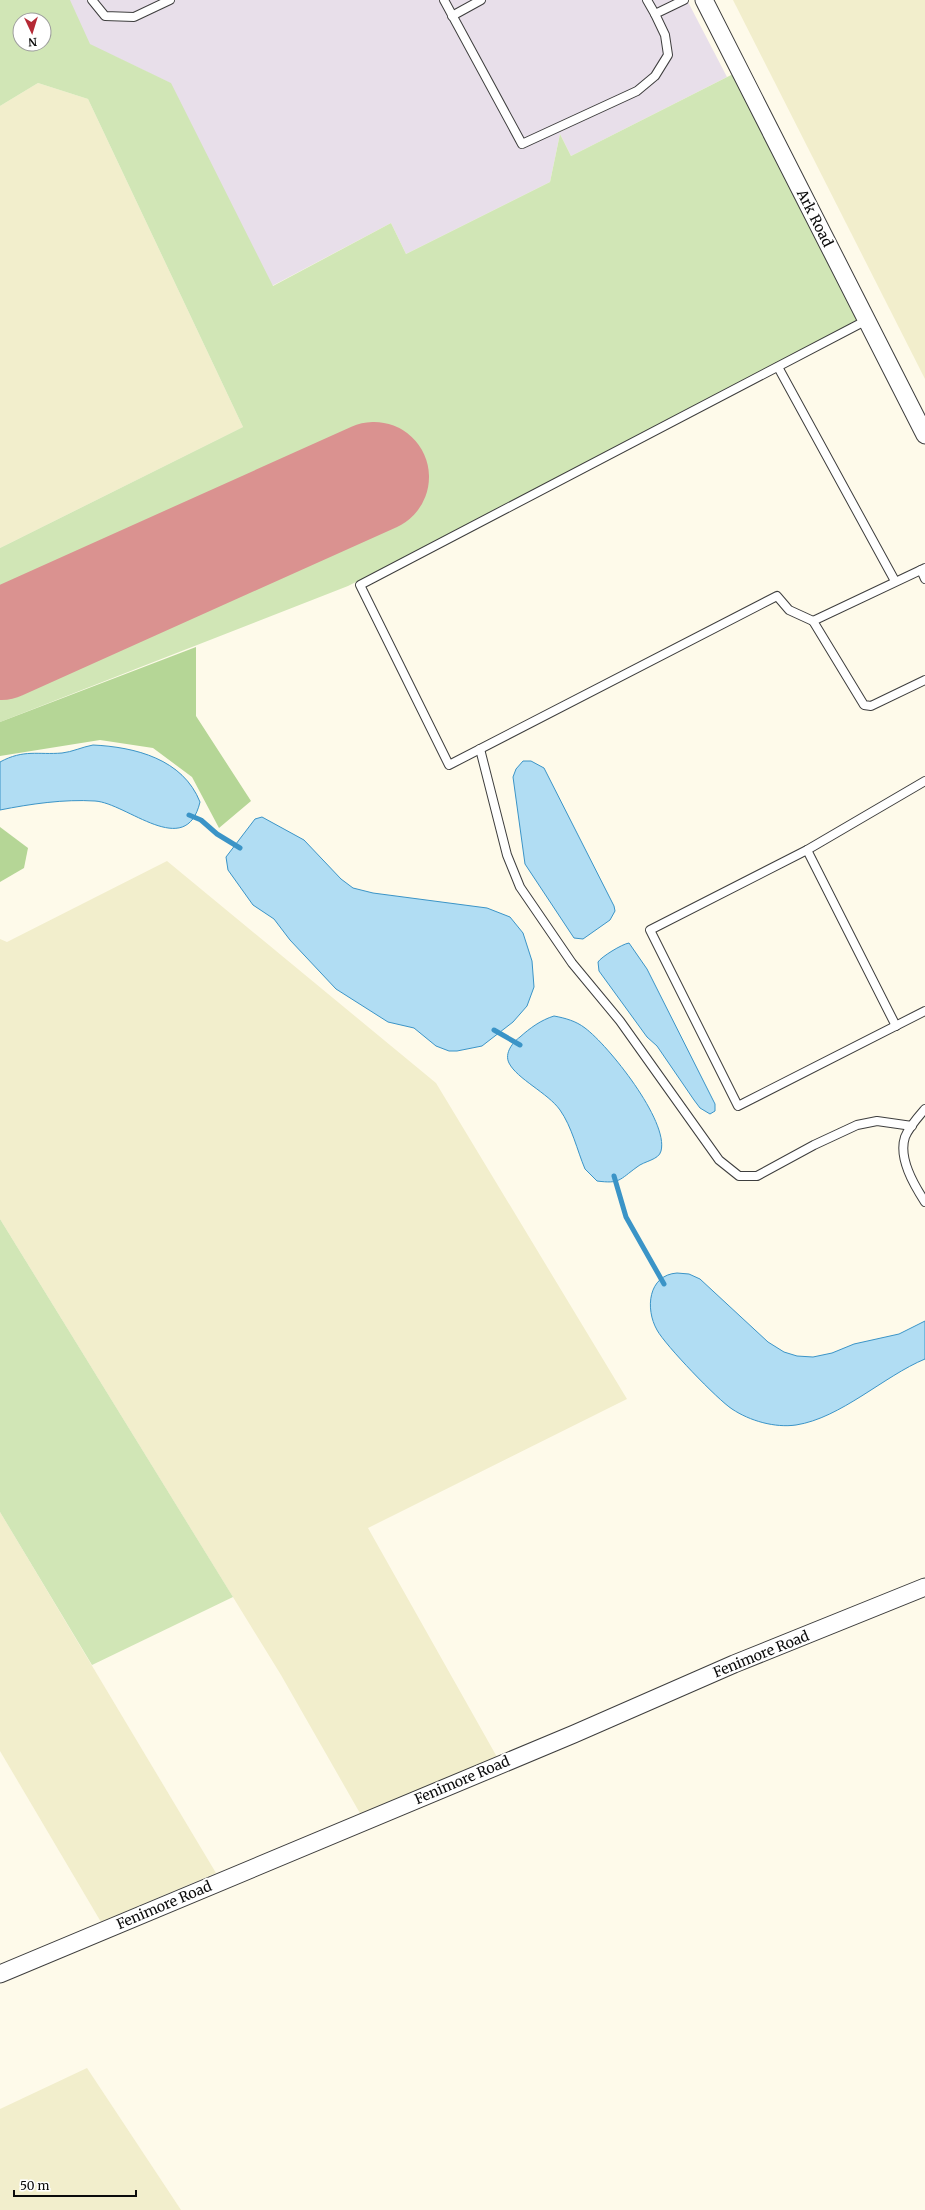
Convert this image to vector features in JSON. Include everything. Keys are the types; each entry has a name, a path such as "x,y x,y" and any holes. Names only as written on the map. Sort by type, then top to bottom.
{"street":[{"name":"Ark Road","path":"704,0 925,435"},
{"name":"Fenimore Road","path":"0,1974 574,1734 734,1664 925,1587"}],"lane":[{"path":"92,0 105,16 134,17 170,0"},
{"path":"444,0 522,144 637,91 655,76 668,55 665,35 647,0"},
{"path":"452,16 481,0"},
{"path":"655,14 684,0"},
{"path":"867,320 360,585 448,765 777,596 788,610 813,620 864,705 871,706 925,680"},
{"path":"778,367 895,581"},
{"path":"813,620 923,569 925,579"},
{"path":"480,749 507,855 520,887 572,963 620,1021 719,1160 739,1176 757,1176 814,1145 857,1125 877,1121 912,1126"},
{"path":"925,781 807,850 650,930 738,1106 925,1011"},
{"path":"807,850 896,1026"},
{"path":"925,1109 905,1138 905,1158 912,1179 925,1202"}],"shaded area":[{"path":"0,0 687,0 727,77 571,156 560,134 550,182 406,254 391,223 272,286 170,83 114,56 26,86 16,52 52,52 52,12 12,12 12,40"},
{"path":"733,0 925,0 925,379"},
{"path":"38,83 88,99 243,427 0,548 0,106"},
{"path":"167,861 436,1083 627,1399 368,1528 497,1757 361,1815 281,1675 0,1219 0,939 7,942"},
{"path":"0,1512 216,1873 101,1922 0,1751"},
{"path":"87,2068 181,2210 0,2210 0,2109"}],"green space":[{"path":"0,0 70,0 90,44 171,83 273,286 391,223 406,254 550,182 560,134 571,156 741,70 868,322 348,586 0,722 0,548 243,427 88,99 38,83 0,106"},
{"path":"196,647 196,716 251,801 219,828 192,777 153,748 100,740 0,756 0,722"},
{"path":"0,827 28,848 24,868 0,882"},
{"path":"0,1219 233,1597 92,1665 0,1512"}],"water":[{"path":"93,745 109,746 141,753 156,758 170,766 182,775 192,787 200,802 193,819 182,827 169,828 154,824 108,804 95,801 47,802 0,810 0,762 16,755 70,752"},
{"path":"523,761 531,761 544,768 614,906 615,911 610,920 583,939 574,938 525,864 513,777 516,769"},
{"path":"262,817 304,840 341,879 353,888 373,893 487,908 510,917 523,933 532,961 534,987 527,1006 513,1022 482,1046 449,1051 436,1046 414,1028 388,1022 336,989 290,940 274,919 253,905 228,870 226,857 255,819"},
{"path":"629,943 647,969 715,1104 715,1111 710,1114 700,1108 657,1046 647,1037 599,971 598,962 600,960 617,948"},
{"path":"554,1016 578,1023 608,1050 647,1103 656,1122 661,1138 660,1154 640,1165 619,1180 610,1182 597,1181 585,1169 571,1131 560,1110 548,1098 519,1075 509,1063 508,1052 515,1042 528,1030"},
{"path":"677,1273 689,1274 700,1279 768,1342 784,1352 797,1356 813,1357 832,1353 854,1344 899,1334 925,1321 925,1359 910,1366 846,1406 813,1421 788,1426 763,1423 739,1413 725,1404 681,1359 657,1330 651,1313 650,1303 652,1294 655,1286 660,1280 667,1275"}],"waterway":[{"path":"189,815 201,820 217,834 240,848"},
{"path":"494,1030 520,1045"},
{"path":"614,1176 626,1217 664,1284"}],"runway":[{"path":"0,645 374,477"}]}
